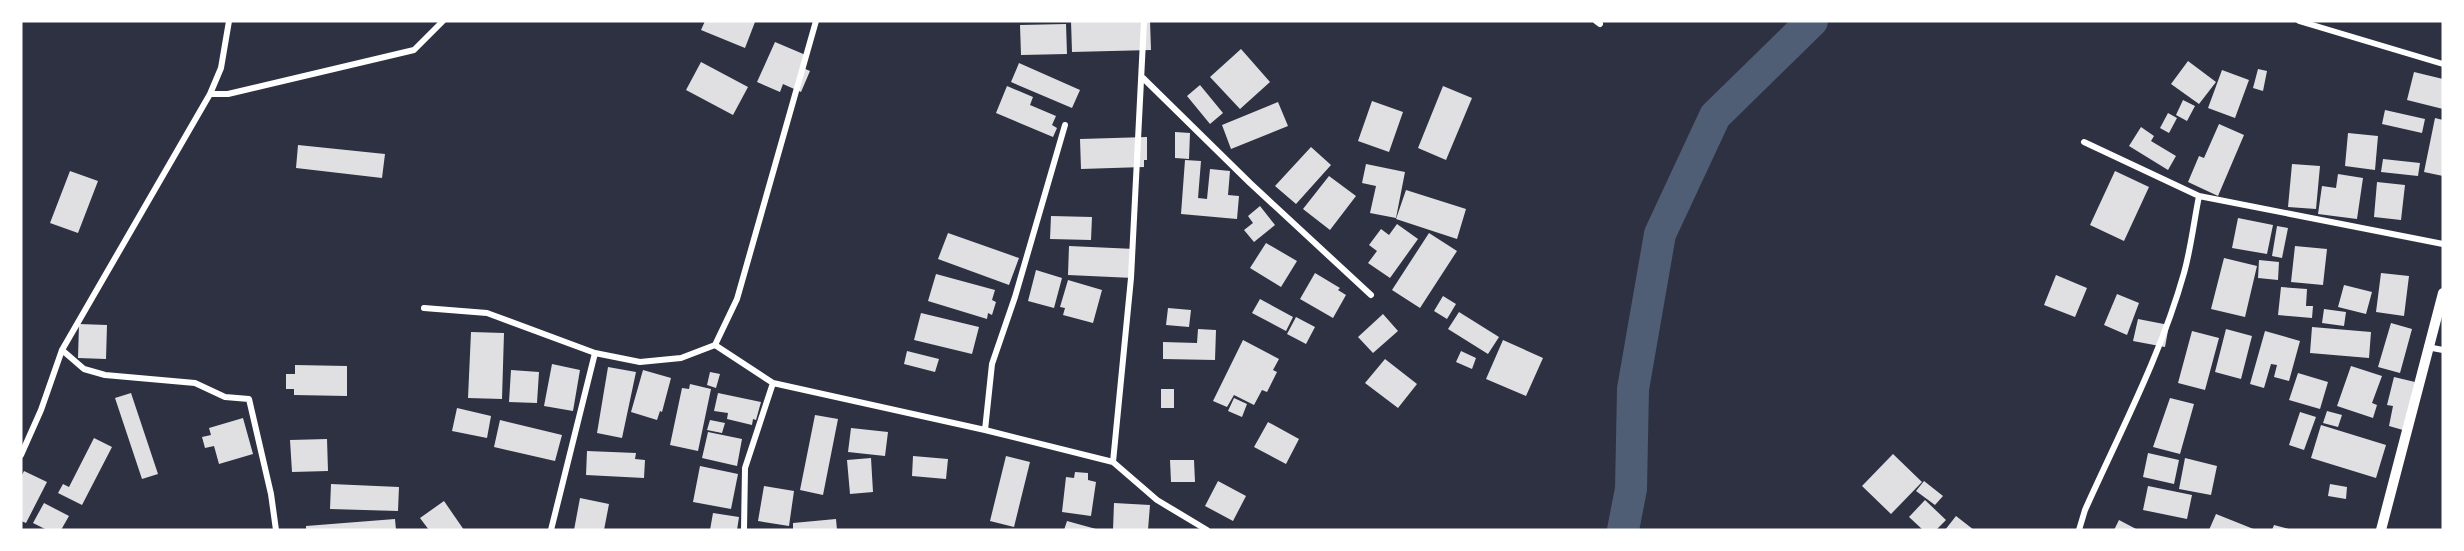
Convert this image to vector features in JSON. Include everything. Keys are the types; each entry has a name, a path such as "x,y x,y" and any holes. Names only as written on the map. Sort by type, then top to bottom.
{"street":[{"path":"21,454 41,410 62,350 210,94 221,68 229,21"},
{"path":"210,94 228,94 414,50 443,21"},
{"path":"424,308 487,314 595,353 640,362 681,358 715,345 737,299 816,21"},
{"path":"1113,462 1131,278 1143,78 1144,21"},
{"path":"2299,21 2443,64"},
{"path":"1143,78 1250,183 1371,295"},
{"path":"985,430 992,364 1015,297 1065,125"},
{"path":"2084,142 2199,196 2443,244"},
{"path":"2079,530 2085,510 2144,381 2172,312 2185,271 2199,196"},
{"path":"2381,530 2427,347 2443,293"},
{"path":"715,345 773,383 985,430 1113,462 1157,500 1207,530"},
{"path":"2427,347 2443,350"},
{"path":"62,350 84,369 105,375 195,383 225,397 249,399 271,494 276,530"},
{"path":"550,530 595,353"},
{"path":"744,530 746,468 773,383"}],"building":[{"path":"705,21 755,22 745,48 701,30"},
{"path":"1071,21 1150,21 1151,50 1072,52"},
{"path":"1066,24 1067,54 1021,55 1020,25"},
{"path":"775,42 808,56 803,68 810,71 801,92 783,84 780,92 757,82"},
{"path":"1241,49 1270,82 1240,109 1210,77"},
{"path":"2188,61 2216,82 2199,104 2171,84"},
{"path":"701,62 748,87 733,115 686,90"},
{"path":"1019,63 1080,90 1072,108 1011,82"},
{"path":"2258,69 2267,71 2263,91 2253,88"},
{"path":"2222,70 2249,80 2235,118 2208,108"},
{"path":"2414,72 2443,79 2443,109 2407,100"},
{"path":"1200,85 1223,113 1210,124 1187,96"},
{"path":"1007,86 1033,97 1030,105 1056,116 1052,125 1057,128 1053,137 996,113"},
{"path":"1443,86 1472,98 1446,160 1418,148"},
{"path":"2183,100 2195,106 2187,121 2176,115"},
{"path":"1372,101 1403,112 1389,152 1358,141"},
{"path":"1278,102 1288,126 1231,149 1222,125"},
{"path":"2385,110 2425,119 2422,133 2382,124"},
{"path":"2168,113 2177,118 2169,133 2160,128"},
{"path":"2435,118 2443,120 2443,176 2424,172"},
{"path":"2219,124 2244,135 2218,196 2188,182 2199,156 2204,158"},
{"path":"2141,127 2154,136 2151,141 2176,156 2168,170 2129,146"},
{"path":"1175,132 1190,133 1189,159 1175,158"},
{"path":"2348,133 2378,136 2375,170 2345,166"},
{"path":"1147,137 1147,160 1144,160 1144,167 1081,169 1080,139"},
{"path":"298,145 385,154 382,178 296,168"},
{"path":"1311,147 1331,165 1296,204 1275,186"},
{"path":"2383,159 2420,163 2418,176 2381,172"},
{"path":"1185,160 1201,161 1198,198 1207,199 1210,169 1230,171 1228,195 1239,196 1237,219 1181,214"},
{"path":"1366,164 1405,172 1396,218 1370,213 1376,186 1362,183"},
{"path":"2292,164 2320,166 2316,209 2288,207"},
{"path":"70,171 98,181 78,233 50,223"},
{"path":"2115,171 2149,187 2124,241 2090,225"},
{"path":"2338,174 2363,178 2357,219 2318,214 2322,186 2336,188"},
{"path":"1329,176 1356,196 1330,230 1303,209"},
{"path":"2377,182 2405,185 2401,220 2374,217"},
{"path":"1406,190 1466,209 1457,239 1396,219"},
{"path":"1260,206 1275,225 1254,242 1244,230 1253,223 1248,216"},
{"path":"1051,216 1092,217 1091,240 1050,239"},
{"path":"2238,218 2273,225 2267,254 2232,248"},
{"path":"1397,224 1418,239 1390,278 1368,263 1377,251 1369,245 1381,229 1389,235"},
{"path":"2277,226 2288,228 2282,258 2272,256"},
{"path":"948,233 1019,258 1009,285 938,259"},
{"path":"1429,233 1457,251 1420,308 1392,290"},
{"path":"1266,243 1297,261 1281,287 1250,268"},
{"path":"1069,246 1135,249 1133,278 1068,275"},
{"path":"2295,246 2327,249 2323,285 2291,282"},
{"path":"2224,258 2257,266 2245,317 2211,309"},
{"path":"2259,260 2279,262 2278,280 2258,278"},
{"path":"1036,270 1062,278 1054,308 1028,301"},
{"path":"1315,273 1340,288 1338,290 1346,295 1333,318 1300,299"},
{"path":"2381,273 2409,276 2404,316 2376,312"},
{"path":"936,274 995,290 992,300 996,302 992,315 988,313 987,319 928,301"},
{"path":"2056,275 2087,288 2075,317 2044,305"},
{"path":"1068,280 1102,290 1093,323 1063,315 1065,308 1060,307"},
{"path":"2344,285 2372,292 2366,314 2338,307"},
{"path":"2281,287 2307,289 2306,306 2313,306 2312,318 2278,315"},
{"path":"2117,294 2139,303 2127,335 2104,325"},
{"path":"1443,296 1456,304 1447,319 1434,311"},
{"path":"1260,299 1293,317 1286,331 1252,313"},
{"path":"1168,308 1191,310 1189,327 1166,325"},
{"path":"2324,309 2346,312 2344,326 2322,323"},
{"path":"1459,312 1499,337 1488,354 1448,329"},
{"path":"921,313 979,327 972,354 914,340"},
{"path":"1383,314 1398,331 1373,353 1358,337"},
{"path":"1296,317 1315,327 1306,344 1287,334"},
{"path":"2138,319 2169,325 2165,347 2133,341"},
{"path":"2391,323 2412,329 2400,373 2378,367"},
{"path":"79,324 107,325 106,359 78,358"},
{"path":"2312,327 2371,332 2369,358 2310,353"},
{"path":"1198,329 1216,330 1215,360 1163,359 1163,342 1197,343"},
{"path":"2226,329 2252,336 2241,379 2215,372"},
{"path":"2192,331 2219,338 2205,390 2178,383"},
{"path":"2265,331 2300,341 2289,381 2274,377 2277,365 2271,364 2264,388 2250,384"},
{"path":"471,332 504,333 502,399 468,398"},
{"path":"1243,340 1279,359 1273,370 1277,372 1267,392 1262,390 1254,405 1234,395 1227,407 1213,401"},
{"path":"1503,340 1543,358 1526,396 1486,379"},
{"path":"907,351 939,359 935,372 904,364"},
{"path":"1461,351 1476,358 1472,369 1456,362"},
{"path":"1385,359 1417,384 1398,408 1365,383"},
{"path":"552,364 580,370 573,411 544,406"},
{"path":"295,365 347,366 347,396 294,395 294,389 286,389 286,374 295,374"},
{"path":"2351,366 2382,376 2372,403 2377,405 2373,418 2337,406"},
{"path":"608,367 636,372 622,438 597,433"},
{"path":"511,370 539,372 537,403 509,402"},
{"path":"643,370 671,378 662,412 660,411 657,420 631,412"},
{"path":"710,372 720,374 716,388 707,385"},
{"path":"2298,373 2328,382 2320,409 2289,400"},
{"path":"2394,377 2415,382 2403,430 2389,426 2393,406 2387,405"},
{"path":"690,384 711,389 698,451 670,445 682,388 689,389"},
{"path":"1161,389 1174,389 1174,408 1161,408"},
{"path":"131,393 158,474 142,479 115,398"},
{"path":"718,393 761,402 756,420 753,419 752,425 727,419 728,413 714,411"},
{"path":"1234,398 1247,404 1242,417 1228,411"},
{"path":"2170,398 2194,404 2180,454 2153,447"},
{"path":"457,408 491,416 487,438 452,431"},
{"path":"2327,411 2342,415 2338,427 2323,423"},
{"path":"2300,412 2316,417 2304,450 2289,445"},
{"path":"815,415 838,419 823,495 800,490"},
{"path":"243,418 253,454 219,464 214,446 205,448 202,437 211,435 209,428"},
{"path":"500,420 562,435 555,461 494,447"},
{"path":"710,420 725,423 722,433 707,430"},
{"path":"1268,422 1299,439 1286,464 1254,447"},
{"path":"2321,425 2386,445 2376,478 2311,458"},
{"path":"851,428 888,432 885,456 848,452"},
{"path":"708,432 742,439 737,466 702,458"},
{"path":"94,438 112,447 82,505 58,493 63,484 69,487"},
{"path":"327,439 328,471 292,472 290,440"},
{"path":"587,451 636,453 635,459 645,460 644,478 586,475"},
{"path":"2148,453 2179,460 2174,484 2143,477"},
{"path":"1893,454 1922,482 1891,514 1862,486"},
{"path":"913,456 948,459 946,479 912,476"},
{"path":"1006,456 1030,462 1014,527 990,521"},
{"path":"871,458 873,492 850,494 847,460"},
{"path":"2185,458 2217,466 2211,495 2179,489"},
{"path":"1170,460 1194,460 1195,482 1171,482"},
{"path":"700,466 738,474 731,509 693,502"},
{"path":"24,471 47,482 26,523 21,521 21,477"},
{"path":"1075,472 1088,473 1088,480 1096,482 1091,516 1062,512 1066,477 1074,478"},
{"path":"1218,481 1246,496 1233,521 1205,506"},
{"path":"1924,481 1943,496 1935,505 1916,491"},
{"path":"331,484 399,487 398,511 330,509"},
{"path":"2330,484 2347,487 2346,499 2328,496"},
{"path":"764,486 794,491 789,526 758,521"},
{"path":"2148,486 2192,495 2187,519 2143,510"},
{"path":"580,498 609,504 604,530 574,530"},
{"path":"1925,500 1946,520 1936,530 1923,530 1909,517"},
{"path":"444,501 464,530 429,530 420,518"},
{"path":"44,503 69,516 61,530 47,530 33,523"},
{"path":"1114,503 1150,505 1148,530 1113,530"},
{"path":"713,513 739,517 737,530 710,530"},
{"path":"2216,514 2256,530 2209,530"},
{"path":"1956,516 1974,530 1945,530"},
{"path":"395,519 396,530 306,530 306,526"},
{"path":"836,519 837,530 793,530 793,523"},
{"path":"2119,520 2138,530 2114,530"},
{"path":"1067,521 1096,529 1096,530 1064,530"},
{"path":"2274,525 2289,529 2289,530 2272,530"}],"waterway":[{"path":"1623,530 1631,489 1633,389 1660,234 1715,116 1812,21"}]}
